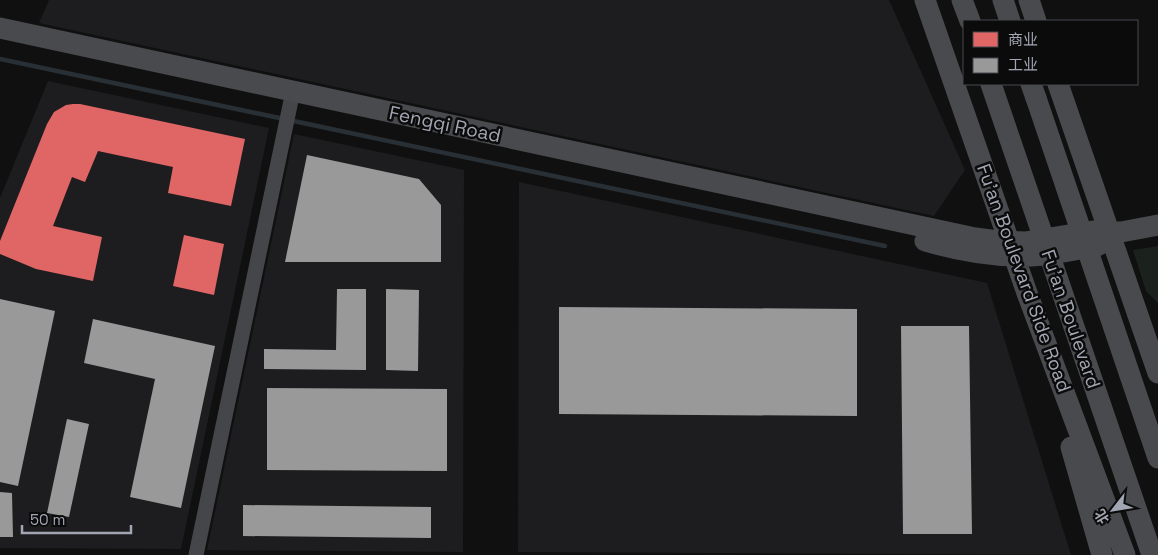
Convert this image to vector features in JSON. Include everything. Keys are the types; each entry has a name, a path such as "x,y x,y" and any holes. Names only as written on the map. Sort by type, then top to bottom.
{"main road":[{"name":"Fu'an Boulevard Side Road","path":"926,0 1012,249 1125,555"},
{"path":"962,0 970,20"},
{"path":"1002,0 1010,20"},
{"path":"1029,0 1036,20"},
{"name":"Fengqi Road","path":"0,28 975,238 1012,249 1041,240 1093,231 1114,234 1158,225"},
{"name":"Fu'an Boulevard","path":"991,85 1152,555"},
{"path":"1058,85 1114,234 1158,373"},
{"name":"Fu'an Boulevard","path":"1033,91 1158,458"},
{"path":"1028,292 1102,555"}],"street":[{"path":"196,555 293,91"}],"shaded area":[{"path":"49,0 889,0 965,170 934,216 39,23"},
{"path":"48,81 269,128 181,549 0,548 0,198"},
{"path":"294,134 464,170 463,552 207,550"},
{"path":"519,182 987,283 1071,555 518,552"},
{"path":"1158,246 1158,303 1146,291 1133,250"}],"building: 商业":[{"path":"73,104 245,139 231,206 168,193 173,167 98,151 85,182 72,177 53,226 102,237 93,281 36,269 0,254 0,241 47,124 54,112 66,105"},
{"path":"184,235 224,244 214,295 173,286"}],"building: 工业":[{"path":"307,155 419,179 441,205 441,262 285,262"},
{"path":"337,289 366,289 366,370 264,369 264,349 336,350"},
{"path":"386,289 419,290 418,371 386,370"},
{"path":"0,299 55,311 18,486 0,482"},
{"path":"559,307 857,309 857,416 559,414"},
{"path":"93,319 215,346 181,508 130,497 155,379 84,363"},
{"path":"901,326 969,326 972,534 903,534"},
{"path":"267,388 447,389 447,471 267,470"},
{"path":"67,419 89,424 69,517 47,513"},
{"path":"0,492 12,493 13,537 0,537"},
{"path":"243,505 431,507 431,538 243,536"}],"waterway":[{"path":"0,59 885,246"}]}
